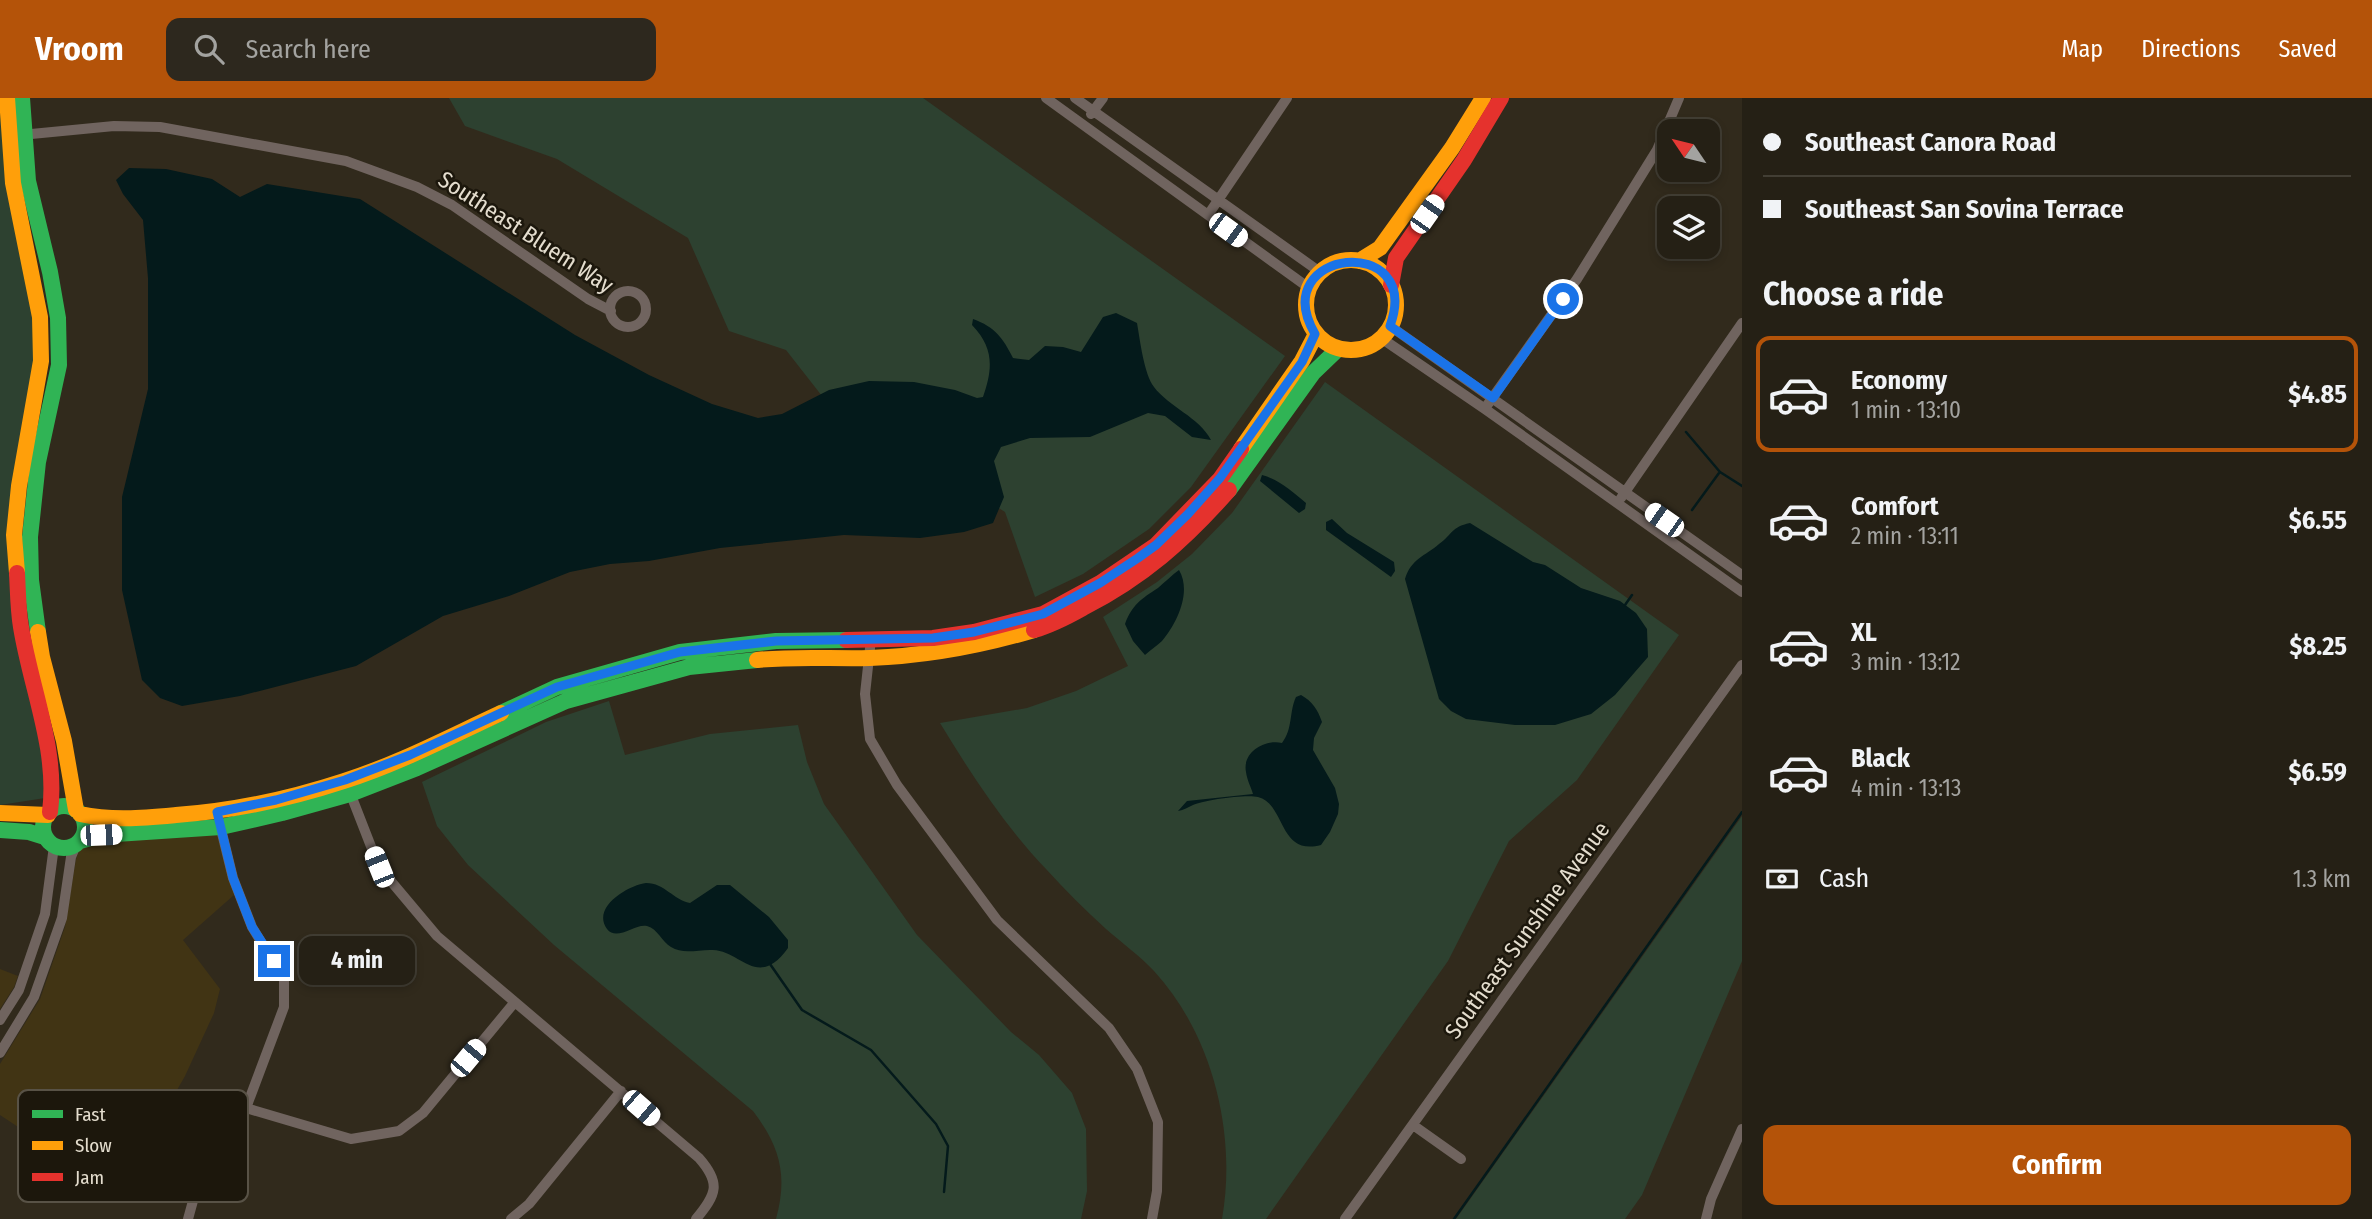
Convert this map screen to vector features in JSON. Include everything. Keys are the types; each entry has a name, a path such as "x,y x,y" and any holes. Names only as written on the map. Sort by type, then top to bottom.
{"street":[{"path":"7,98 50,272 56,309 59,365 37,462 27,488"},
{"path":"0,1020 19,990 44,918 50,842 43,828 49,813 53,787 35,659 27,488 41,361 39,310 13,183 22,98"},
{"path":"1046,98 1309,288"},
{"path":"1075,98 1320,272"},
{"path":"1083,125 1103,98"},
{"path":"1208,215 1287,98"},
{"path":"1391,285 1395,258 1451,164 1483,98"},
{"path":"1359,261 1380,248 1451,164 1501,98"},
{"path":"1485,409 1585,267 1657,150 1679,98"},
{"name":"Southeast Bluem Way","path":"16,135 114,126 160,127 345,161 417,187 452,205 588,299 611,311"},
{"path":"1359,261 1372,265 1391,285 1395,313 1386,332 1368,347 1338,349 1315,334 1306,312 1309,288 1320,272 1332,264 1359,261"},
{"path":"39,310 56,309"},
{"path":"1618,503 1742,323"},
{"path":"1386,332 1493,398 1742,575"},
{"path":"1386,332 1485,409 1742,592"},
{"path":"348,787 410,755 557,687 680,652 776,641 933,638 974,632 1043,614 1100,583 1156,545 1188,514 1220,478 1302,362 1315,334"},
{"path":"0,830 29,832 66,848 101,835 151,833 219,819 276,800 348,787 417,768 566,701 689,667 782,657 870,658 935,653 979,646 1049,626 1107,596 1163,558 1200,523 1232,487 1313,373 1338,349"},
{"path":"871,639 865,694 870,739 897,785 997,920 1109,1028 1137,1069 1158,1122 1157,1191 1152,1219"},
{"path":"0,1053 34,997 60,922 71,858 85,827 78,812 64,741 35,659"},
{"name":"Southeast Sunshine Avenue","path":"1345,1219 1742,665"},
{"path":"348,787 379,867 437,936 699,1158 711,1172 715,1184 707,1206 696,1219"},
{"path":"0,813 49,813 61,807 103,819 219,819"},
{"path":"219,819 233,878 252,927 284,979 284,1007 248,1103"},
{"path":"44,918 60,922"},
{"path":"12,1000 24,1014"},
{"path":"248,1109 351,1139 398,1131 423,1113 514,1003"},
{"path":"511,1219 529,1204 621,1091"},
{"path":"1413,1125 1461,1159"},
{"path":"1706,1219 1742,1129"},
{"path":"1730,1157 1742,1163"},
{"path":"188,1219 193,1202"}],"shaded area":[{"path":"217,833 234,895 183,940 220,989 214,1013 177,1090 18,1090 18,1127 0,1115 0,1064 40,999 65,927 80,848 102,840"},
{"path":"0,969 18,976 0,1009"}],"green space":[{"path":"0,98 35,317 36,360 9,534 47,786 45,798 0,805"},
{"path":"449,98 923,98 1285,356 1191,487 1149,529 1083,574 1035,597 1005,512 822,396 786,350 729,331 688,238 557,159 465,126"},
{"path":"1325,382 1679,635 1577,780 1509,841 1448,961 1266,1219 1222,1219 1226,1187 1223,1120 1216,1088 1192,1025 1154,971 1083,907 1016,835 976,780 940,723 1027,708 1076,691 1128,666 1103,617 1157,582 1192,554 1232,513"},
{"path":"609,701 625,755 710,734 798,725 807,762 824,804 917,935 1011,1032 1039,1055 1072,1093 1086,1129 1087,1191 1081,1219 776,1219 781,1189 779,1162 770,1137 753,1111 554,945 468,865 437,826 422,782 546,722"},
{"path":"1742,816 1742,961 1642,1195 1625,1219 1456,1219"}],"water":[{"path":"129,168 166,169 212,179 240,197 267,184 360,199 575,335 649,375 712,404 758,418 782,414 829,390 869,381 914,382 955,390 977,398 983,397 989,377 990,359 984,342 972,325 973,319 998,334 1013,358 1029,360 1045,346 1081,352 1103,317 1116,313 1137,323 1145,366 1154,387 1199,425 1211,440 1192,437 1165,416 1148,413 1090,437 1030,438 1001,447 994,461 1004,497 993,523 964,532 920,538 844,535 720,548 570,572 509,596 443,616 356,666 240,696 182,706 160,698 142,680 122,590 122,497 148,389 148,278 143,220 116,180"},
{"path":"1262,475 1280,483 1296,495 1306,503 1305,509 1299,513 1260,481"},
{"path":"1332,519 1347,533 1394,562 1395,571 1391,577 1326,530 1326,522"},
{"path":"1470,523 1581,588 1620,601 1636,613 1647,629 1648,657 1615,695 1591,714 1555,725 1515,725 1466,719 1451,711 1439,699 1405,579 1419,558 1456,529"},
{"path":"1179,570 1184,588 1181,607 1162,641 1145,655 1133,641 1125,624 1138,603"},
{"path":"1301,695 1314,706 1322,722 1314,738 1313,750 1335,788 1339,804 1338,814 1321,845 1307,846 1297,843 1284,828 1274,809 1258,797 1215,799 1178,811 1187,801 1253,794 1246,772 1248,758 1262,745 1282,743 1288,732 1296,697"},
{"path":"646,883 658,886 690,903 717,885 730,885 769,917 788,940 788,948 768,966 758,967 723,952 676,949 647,926 616,934 607,929 603,921 608,905 630,888"}],"waterway":[{"path":"1686,432 1720,472 1742,486"},
{"path":"1692,510 1719,473"},
{"path":"1625,605 1632,595"},
{"path":"1454,1219 1742,812"},
{"path":"770,964 802,1010 871,1050 936,1124 948,1146 944,1192"}],"traffic: fast":[{"path":"22,98 28,181 58,318 59,365 38,462 30,537 31,580 38,632"},
{"path":"1229,490 1313,373 1338,349"},
{"path":"501,713 557,687 680,652 776,641 846,640"},
{"path":"80,841 101,835 221,827 282,813 350,794 417,768 566,701 689,667 757,660"},
{"path":"64,806 79,812 85,827 79,842 64,848 49,842 43,827 49,812 64,806"},
{"path":"0,830 29,832 45,837"}],"traffic: slow":[{"path":"7,98 13,183 40,317 41,361 19,486 14,535 17,573"},
{"path":"1359,261 1380,248 1452,148 1483,98"},
{"path":"1351,260 1368,264 1383,273 1392,288 1396,305 1392,322 1383,337 1368,346 1351,350 1334,346 1319,337 1310,322 1306,305 1310,288 1319,273 1334,264 1351,260"},
{"path":"1241,449 1302,361 1316,334"},
{"path":"757,660 912,655 994,641 1034,630"},
{"path":"38,632 64,741 76,810"},
{"path":"80,814 116,818 152,817 219,811 282,799 384,767 501,713"},
{"path":"0,813 48,815"}],"traffic: jam":[{"path":"1391,285 1396,258 1464,160 1501,98"},
{"path":"846,640 933,638 974,632 1043,614 1100,583 1156,545 1220,479 1241,449"},
{"path":"1034,630 1077,611 1125,584 1179,542 1229,490"},
{"path":"17,573 25,650 47,742 50,812"}],"route":[{"path":"274,961 252,927 233,878 217,812 276,800 345,780 410,755 557,687 680,652 776,641 933,638 974,632 1043,614 1100,583 1156,545 1220,478 1302,362 1315,334 1306,312 1309,288 1320,272 1332,264 1359,261 1372,265 1383,274 1391,285 1395,299 1395,313 1390,326 1493,398 1563,299"}]}
